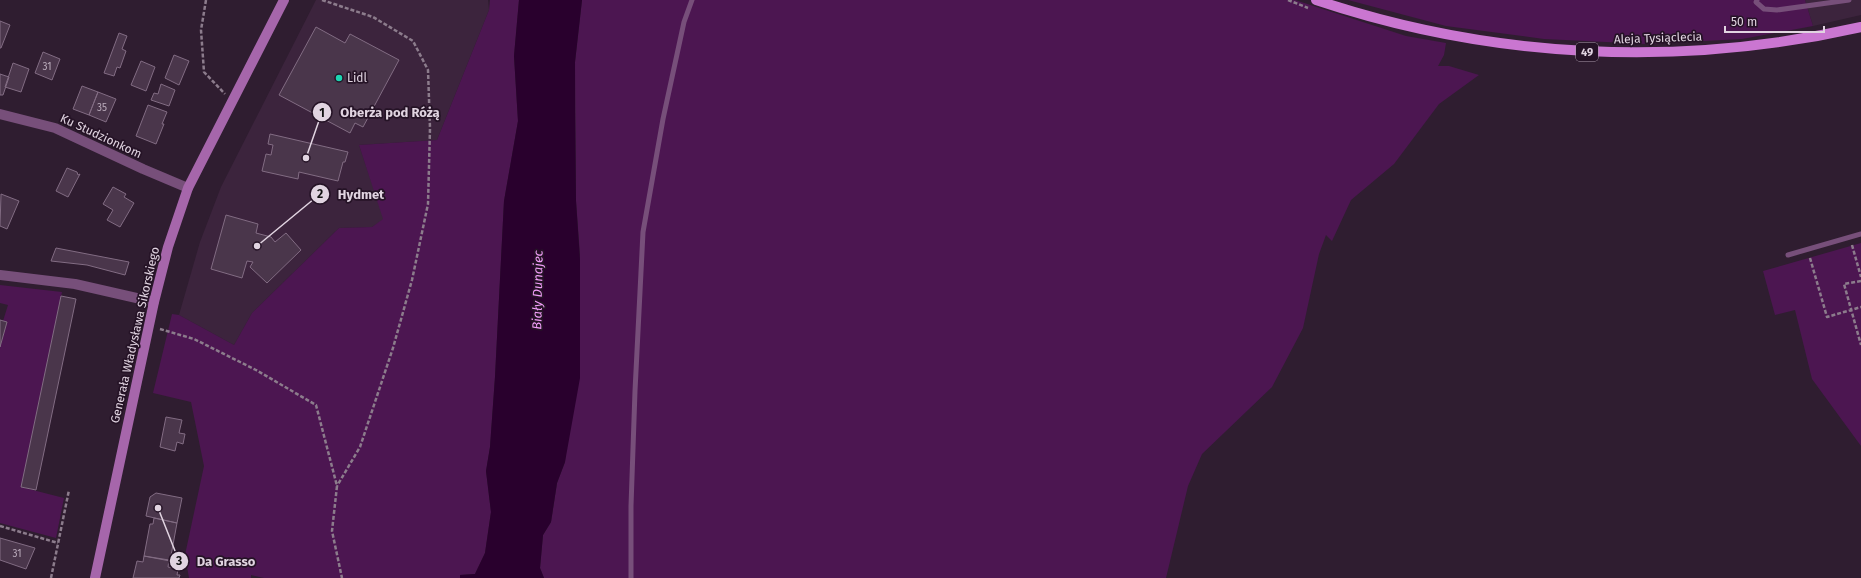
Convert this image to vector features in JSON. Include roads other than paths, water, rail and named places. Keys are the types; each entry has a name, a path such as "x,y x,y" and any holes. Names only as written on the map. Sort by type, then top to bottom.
{"main road":[{"name":"Aleja Tysiąclecia","path":"1316,0 1395,23 1469,39 1557,50 1606,53 1658,53 1748,47 1803,39 1861,27"}],"street":[{"name":"Generała Władysława Sikorskiego","path":"95,578 154,302 168,247 188,188 284,0"},
{"name":"Ku Studzionkom","path":"0,114 55,128 188,188"},
{"path":"0,275 75,284 154,302"}],"lane":[{"path":"631,578 631,506 643,232 663,119 684,22 692,0"},
{"path":"1757,0 1756,2 1764,9 1777,10 1849,0"},
{"path":"1788,255 1861,234"}],"water":[{"name":"Biały Dunajec","path":"519,0 582,0 575,62 576,201 580,260 580,378 565,462 557,483 551,522 543,535 540,568 544,578 460,578 460,575 475,574 485,553 491,512 486,471 490,447 495,377 504,201 518,121 514,56"}],"place":[{"name":"Lidl","path":"339,78"},
{"name":"Oberża pod Różą","path":"306,158"},
{"name":"Hydmet","path":"257,246"},
{"name":"Da Grasso","path":"158,508"}]}
